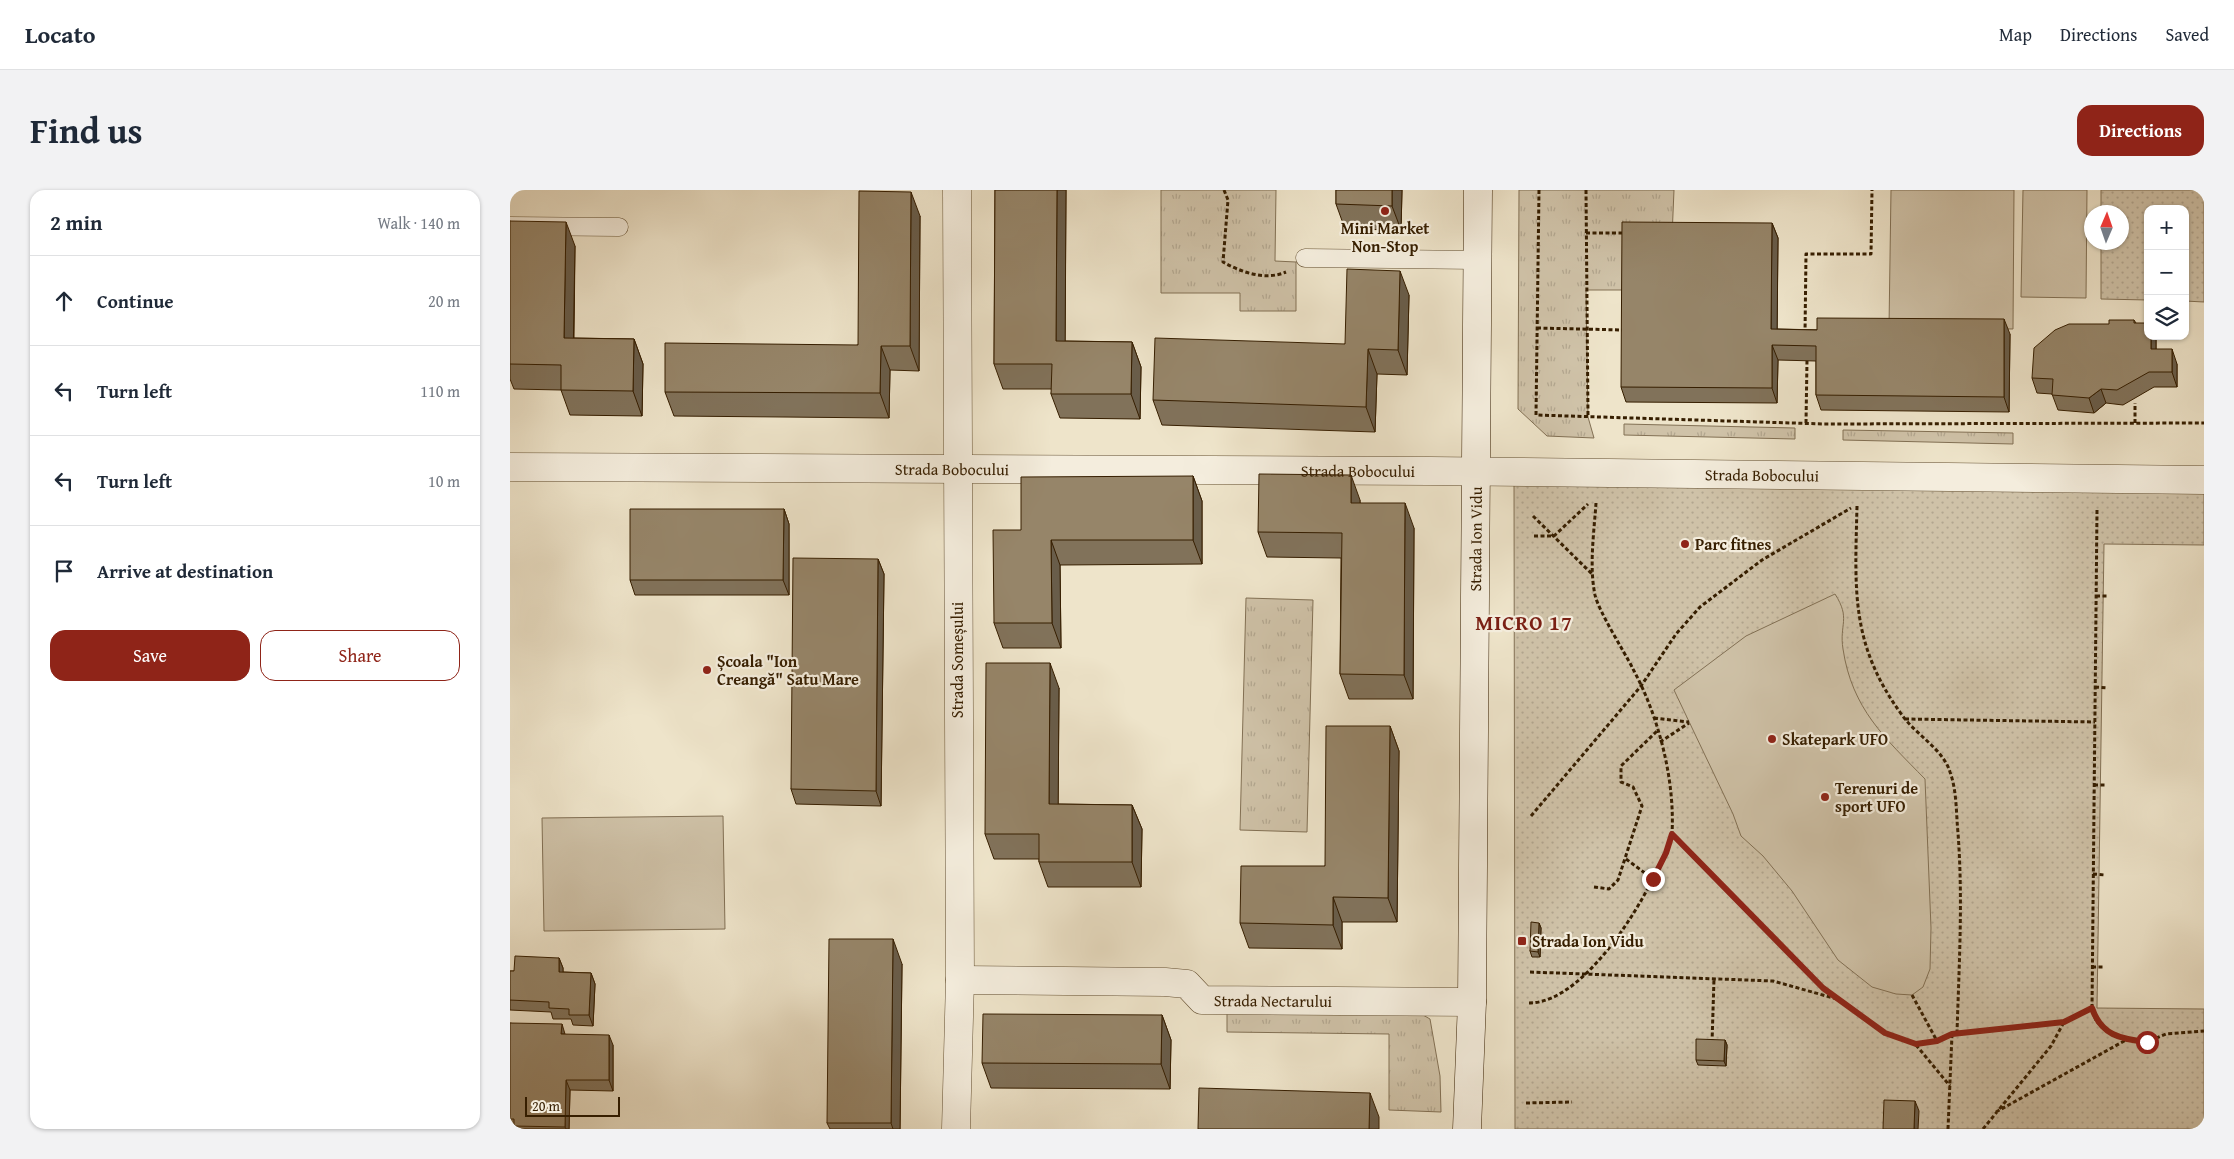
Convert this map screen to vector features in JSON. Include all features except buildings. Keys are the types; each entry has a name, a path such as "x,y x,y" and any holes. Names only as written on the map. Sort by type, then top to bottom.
{"street":[{"name":"Strada Someșului","path":"956,1129 960,980 956,467 957,190"},
{"name":"Strada Ion Vidu","path":"1466,1129 1472,1002 1478,190"},
{"name":"Strada Bobocului","path":"510,467 956,467 2204,480"},
{"name":"Strada Nectarului","path":"960,980 1164,982 1187,984 1202,1000 1472,1002"}],"lane":[{"path":"510,226 619,227"},
{"path":"1305,258 1477,260"}],"path":[{"path":"1224,190 1228,200 1223,262 1244,273 1279,275 1289,270"},
{"path":"1539,190 1536,415 1806,423 2204,423"},
{"path":"1586,190 1588,417"},
{"path":"1805,336 1806,254 1870,254 1872,190"},
{"path":"1586,233 1632,233"},
{"path":"1537,328 1586,331 1627,330"},
{"path":"1806,360 1806,423"},
{"path":"2135,403 2135,423"},
{"path":"1529,1003 1543,1003 1563,994 1600,960 1628,922 1666,853 1672,834 1674,807 1654,718 1641,686 1596,596 1592,574 1596,496 1554,536 1534,536"},
{"path":"1857,499 1855,576 1858,612 1868,658 1883,690 1904,719 1940,755 1950,771 1955,799 1960,875 1957,1034"},
{"path":"2097,501 2092,1008 2096,1022 2108,1032 2126,1040 2147,1042 2166,1034 2204,1031"},
{"path":"1531,816 1641,686 1676,634 1700,607 1762,560 1848,508"},
{"path":"1534,516 1592,574"},
{"path":"2096,596 2109,596"},
{"path":"2095,688 2108,688"},
{"path":"1654,718 1689,722 1660,742"},
{"path":"1904,719 2094,722"},
{"path":"1594,887 1610,889 1618,880 1642,806 1633,786 1621,782 1621,766 1657,731"},
{"path":"2094,785 2106,785"},
{"path":"1672,834 1823,988 1885,1033 1916,1044 1937,1041 1952,1034 2064,1022 2092,1008"},
{"path":"1626,859 1653,879"},
{"path":"2093,874 2106,875"},
{"path":"2092,967 2104,966"},
{"path":"1530,972 1773,981 1839,999"},
{"path":"1712,1044 1714,979"},
{"path":"1912,994 1937,1041"},
{"path":"1983,1129 2051,1046 2064,1022"},
{"path":"1948,1129 1952,1034"},
{"path":"1996,1112 2126,1040"},
{"path":"1916,1044 1950,1086"},
{"path":"1526,1102 1572,1102"}],"green space":[{"path":"1161,190 1276,190 1275,261 1296,262 1296,311 1240,311 1240,293 1161,293"},
{"path":"1519,190 1674,190 1672,237 1627,290 1586,290 1588,417 1594,438 1547,436 1518,409"},
{"path":"1891,190 2014,190 2013,329 1889,327"},
{"path":"2023,190 2087,190 2087,205 2084,205 2086,298 2021,297"},
{"path":"2101,190 2204,190 2204,302 2189,301 2189,205 2144,205 2144,300 2101,299 2101,250 2129,250 2129,205 2101,205"},
{"path":"1624,424 1795,428 1795,439 1624,435"},
{"path":"1843,430 2013,433 2013,444 1843,440"},
{"path":"1514,472 2204,486 2204,545 2104,544 2097,1008 2204,1009 2204,1129 1515,1129"},
{"name":"Terenuri de sport UFO","path":"1835,594 1844,616 1842,640 1847,670 1862,706 1884,736 1925,779 1931,928 1930,969 1923,987 1912,995 1896,994 1872,987 1838,960 1792,891 1763,856 1741,836 1733,814 1674,690 1746,636"},
{"path":"1246,598 1313,600 1307,832 1240,830"},
{"path":"723,816 725,929 544,931 542,818"},
{"path":"1227,1009 1416,1011 1430,1019 1440,1076 1441,1112 1389,1110 1389,1034 1227,1032"}],"place":[{"name":"Mini Market Non-Stop","path":"1385,211"},
{"name":"Parc fitnes","path":"1685,544"},
{"name":"Școala \"Ion Creangă\" Satu Mare","path":"707,670"},
{"name":"Skatepark UFO","path":"1772,739"},
{"name":"Terenuri de sport UFO","path":"1825,797"},
{"name":"Strada Ion Vidu","path":"1522,941"}],"district":[{"name":"MICRO 17","path":"1524,623"}],"route":[{"path":"1653,879 1666,853 1672,834 1823,988 1885,1033 1916,1044 1937,1041 1952,1034 2064,1022 2092,1008 2096,1022 2108,1032 2126,1040 2147,1042"}]}
